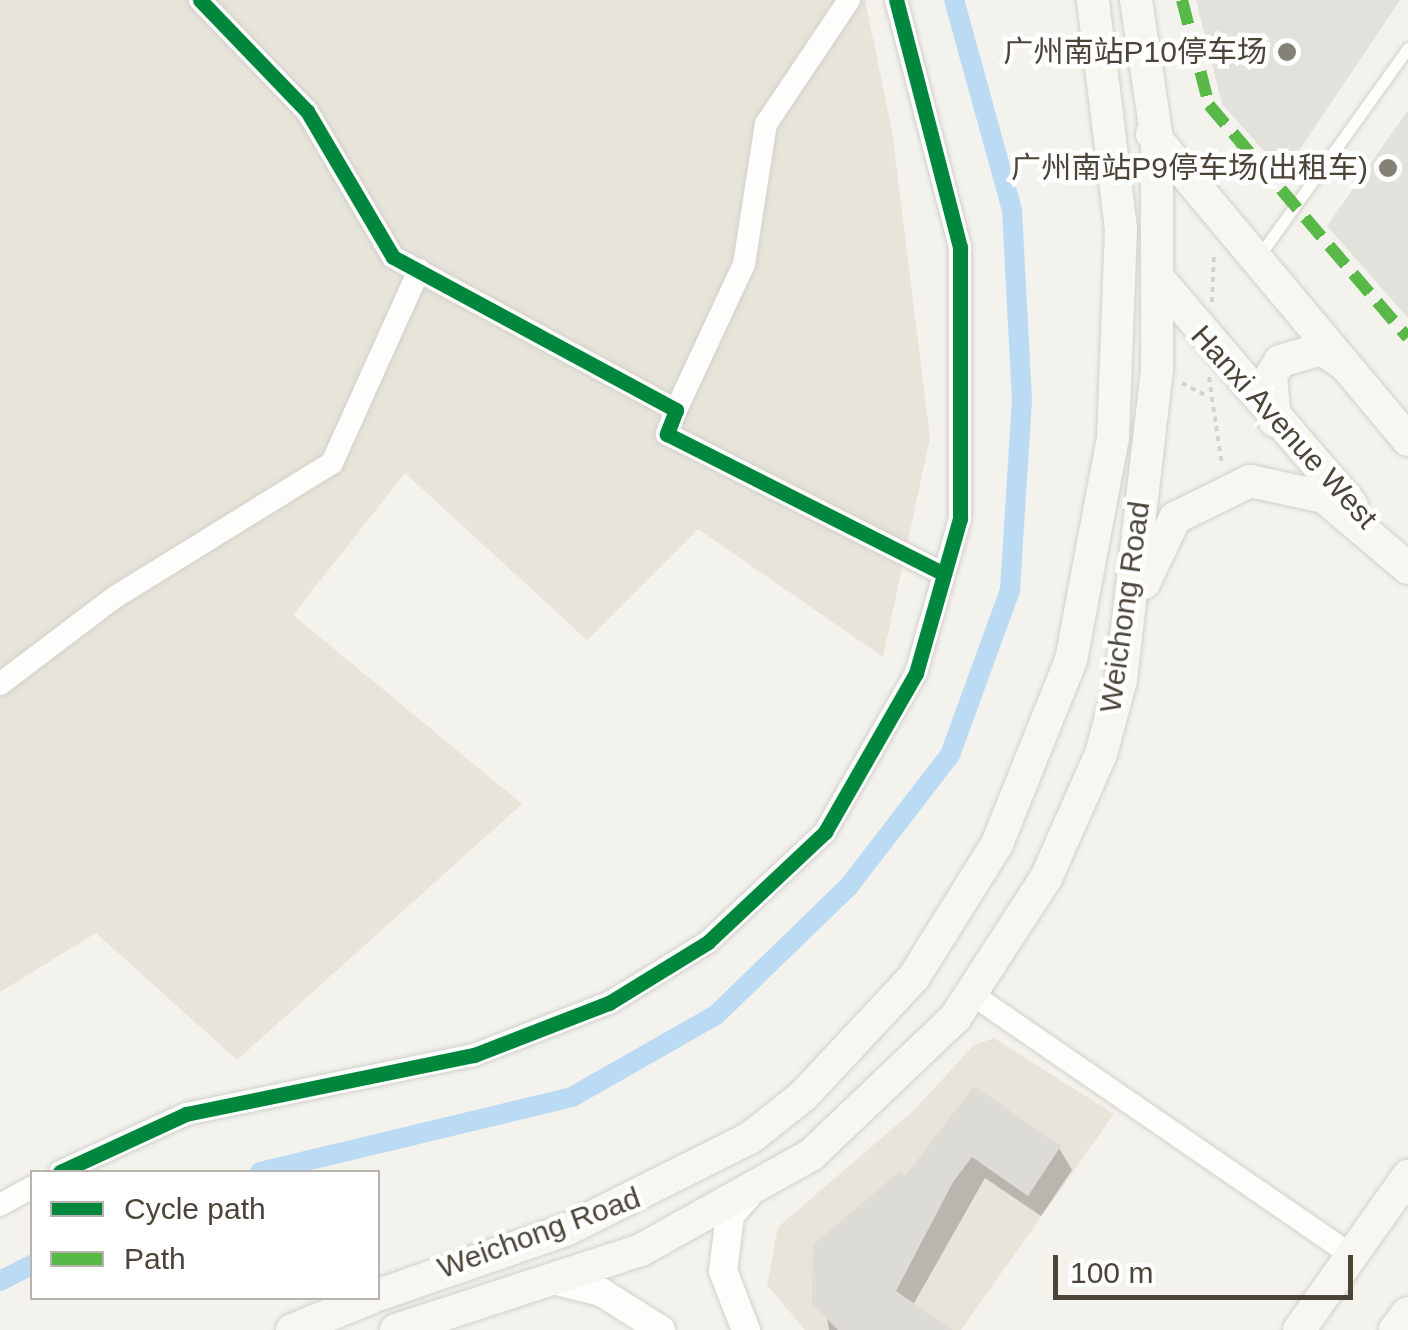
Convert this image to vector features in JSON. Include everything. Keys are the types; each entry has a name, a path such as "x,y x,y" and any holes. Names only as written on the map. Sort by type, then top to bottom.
{"main road":[{"name":"Weichong Road","path":"380,1294 566,1230 692,1173 804,1096 914,977 997,844 1071,660 1102,520 1120,354 1121,229 1107,75 1093,0"},
{"name":"Weichong Road","path":"396,1330 556,1281 747,1196 858,1115 973,996 1076,817 1121,680 1162,284 1157,140 1136,0"},
{"path":"1107,75 1408,440"},
{"name":"Hanxi Avenue West","path":"1121,229 1275,421 1408,567"},
{"path":"1275,421 1270,398 1280,361 1322,349 1342,362"},
{"path":"1121,680 1150,559 1174,518 1226,488 1250,481 1324,497 1408,567"},
{"path":"1102,520 1109,506 1128,503 1137,528"},
{"path":"1299,1330 1348,1254 1408,1176"},
{"name":"Weichong Road","path":"292,1330 364,1300"},
{"path":"1395,1330 1408,1313"}],"street":[{"path":"200,0 307,111 393,256 676,410"},
{"path":"849,0 766,124 744,264 667,434 944,574"},
{"path":"64,1170 186,1114 474,1055 608,1003 708,942 824,832 916,674 960,519 960,247 896,0"},
{"path":"0,684 115,597 332,463 419,270"},
{"path":"973,996 1348,1254"},
{"path":"0,1204 30,1188"},
{"path":"746,1330 723,1271 730,1215 747,1196"},
{"path":"556,1281 601,1292 661,1330"}],"lane":[{"path":"1256,260 1408,48"}],"shaded area":[{"path":"0,0 865,0 892,131 930,438 883,657 698,529 587,640 405,473 293,615 522,804 237,1060 96,933 0,992"},
{"name":"广州南站P10停车场","path":"1196,0 1400,0 1284,173 1222,104"},
{"name":"广州南站P9停车场(出租车)","path":"1408,110 1408,318 1327,226"},
{"path":"994,1038 1114,1114 961,1330 805,1330 767,1285 778,1227 913,1111 974,1045"}],"building":[{"path":"974,1086 1061,1146 1028,1196 972,1157 953,1182 896,1291 953,1330 838,1330 812,1304 813,1245 900,1171 906,1175"}],"waterway":[{"path":"268,1170 572,1097 716,1015 849,886 950,755 1010,590 1022,401 1012,210 954,0"},
{"path":"0,1281 30,1266"}],"marked path":[{"path":"1182,0 1209,105 1408,338"}],"cycle path":[{"path":"200,0 307,111 393,257 676,410 667,434 944,574"},
{"path":"64,1170 186,1114 474,1055 609,1003 708,942 825,832 916,673 960,519 960,247 896,0"}],"place":[{"name":"广州南站P10停车场","path":"1287,52"},
{"name":"广州南站P9停车场(出租车)","path":"1388,168"}]}
